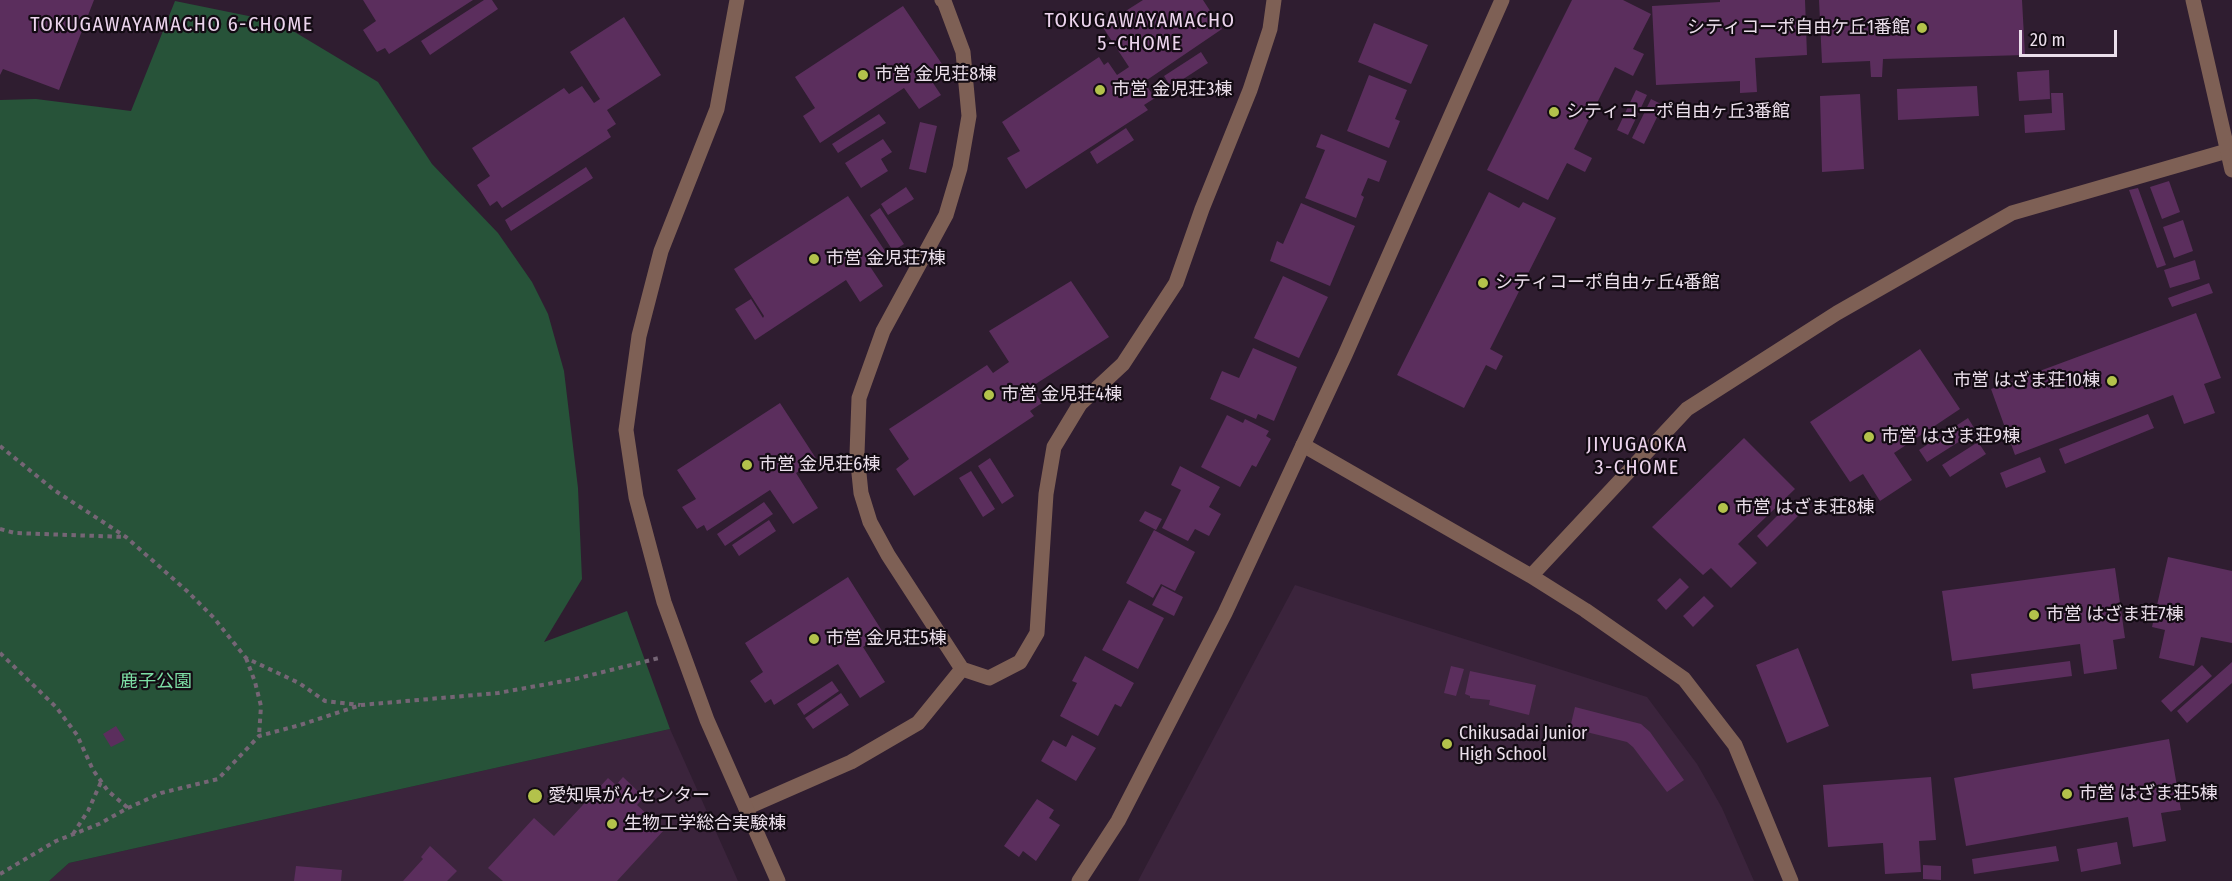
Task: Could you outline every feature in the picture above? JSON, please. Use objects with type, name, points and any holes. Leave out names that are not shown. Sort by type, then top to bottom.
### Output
[{"type":"street","points":[[736,0],[717,109],[662,251],[639,336],[626,430],[636,497],[663,602],[708,720],[778,881]]},
{"type":"street","points":[[944,0],[963,52],[969,116],[960,168],[946,215],[883,331],[859,398],[857,454],[861,493],[870,522],[888,555],[962,669],[989,678],[1020,662],[1037,633],[1046,494],[1054,447],[1080,404],[1123,364],[1176,283],[1202,209],[1250,90],[1270,29],[1274,0]]},
{"type":"street","points":[[1079,881],[1118,821],[1225,613],[1350,344],[1502,0]]},
{"type":"street","points":[[2193,0],[2232,170]]},
{"type":"street","points":[[1531,576],[1687,409],[1837,313],[2012,213],[2227,151]]},
{"type":"street","points":[[1304,445],[1531,576],[1585,610],[1684,679],[1735,745],[1791,881]]},
{"type":"street","points":[[746,808],[851,762],[918,723],[962,669]]},
{"type":"path","points":[[0,446],[54,490],[126,537],[214,618],[246,658],[261,706],[259,736]]},
{"type":"path","points":[[0,529],[15,533],[126,537]]},
{"type":"path","points":[[246,658],[298,682],[325,701],[361,705],[498,693],[575,679],[682,652]]},
{"type":"path","points":[[0,653],[56,708],[77,735],[101,782],[108,791],[128,807]]},
{"type":"path","points":[[0,874],[56,841],[99,824],[128,807],[161,793],[218,779],[259,736],[361,705]]},
{"type":"path","points":[[72,835],[88,811],[101,782]]},
{"type":"shaded area","name":"Chikusadai Junior High School","points":[[1295,585],[1647,697],[1697,764],[1722,808],[1754,881],[1138,881]]},
{"type":"shaded area","name":"愛知県がんセンター","points":[[670,729],[738,881],[49,881],[69,863]]},
{"type":"green space","name":"鹿子公園","points":[[175,1],[278,22],[378,82],[432,164],[498,233],[532,282],[548,314],[564,371],[578,488],[582,579],[544,642],[627,611],[670,729],[69,863],[49,881],[0,881],[0,100],[36,99],[131,111]]},
{"type":"building","points":[[0,0],[94,0],[59,90],[3,69],[0,75]]},
{"type":"building","points":[[363,0],[473,0],[389,54],[385,48],[377,52],[363,30],[376,21]]},
{"type":"building","points":[[484,0],[492,0],[498,9],[430,55],[421,41]]},
{"type":"building","name":"市営 金児荘3棟","points":[[1143,0],[1203,0],[1222,29],[1144,82],[1155,98],[1144,105],[1148,110],[1026,189],[1007,158],[1020,151],[1002,122],[1099,57],[1104,65],[1108,62],[1117,75],[1129,67],[1102,26]]},
{"type":"building","name":"シティコーポ自由ヶ丘3番館","points":[[1572,0],[1623,0],[1651,14],[1633,49],[1644,54],[1633,76],[1615,67],[1574,149],[1592,158],[1585,172],[1567,163],[1548,200],[1487,170]]},
{"type":"building","name":"シティコーポ自由ケ丘1番館","points":[[1720,0],[1805,0],[1807,55],[1755,58],[1757,92],[1740,93],[1740,81],[1656,85],[1652,6],[1720,2]]},
{"type":"building","name":"シティコーポ自由ケ丘1番館","points":[[1819,0],[2022,0],[2025,55],[1883,59],[1882,77],[1871,77],[1870,61],[1822,63]]},
{"type":"building","name":"市営 金児荘8棟","points":[[903,6],[942,64],[927,74],[941,95],[919,109],[904,88],[820,143],[803,116],[815,108],[795,77]]},
{"type":"building","points":[[624,17],[661,75],[607,110],[616,124],[607,130],[611,137],[502,208],[497,201],[490,206],[477,185],[490,176],[472,148],[564,88],[569,94],[582,86],[594,103],[600,99],[570,52]]},
{"type":"building","points":[[1374,23],[1428,45],[1411,84],[1358,62]]},
{"type":"building","points":[[1201,52],[1208,63],[1171,87],[1164,76]]},
{"type":"building","points":[[2049,70],[2050,99],[2019,101],[2017,72]]},
{"type":"building","points":[[1369,75],[1407,90],[1395,119],[1400,121],[1389,148],[1347,131]]},
{"type":"building","points":[[1977,86],[1979,116],[1898,120],[1897,89]]},
{"type":"building","points":[[1636,90],[1647,95],[1628,135],[1617,130]]},
{"type":"building","points":[[2051,93],[2063,93],[2065,130],[2025,133],[2024,115],[2052,113]]},
{"type":"building","points":[[1860,94],[1864,169],[1822,172],[1820,96]]},
{"type":"building","points":[[1651,99],[1663,105],[1644,144],[1632,138]]},
{"type":"building","points":[[879,114],[886,123],[838,153],[832,144]]},
{"type":"building","points":[[920,122],[937,126],[926,173],[909,169]]},
{"type":"building","points":[[1126,128],[1134,140],[1097,164],[1090,152]]},
{"type":"building","points":[[1321,134],[1387,161],[1379,182],[1368,178],[1361,195],[1364,197],[1356,218],[1305,198],[1325,150],[1316,147]]},
{"type":"building","points":[[883,139],[892,152],[881,159],[888,171],[861,188],[845,163]]},
{"type":"building","points":[[586,167],[593,178],[511,231],[505,220]]},
{"type":"building","points":[[2169,181],[2180,212],[2162,219],[2150,187]]},
{"type":"building","points":[[906,187],[914,199],[888,215],[881,204]]},
{"type":"building","points":[[2138,188],[2166,265],[2157,268],[2129,190]]},
{"type":"building","name":"シティコーポ自由ヶ丘4番館","points":[[1489,192],[1519,208],[1523,202],[1556,218],[1490,349],[1503,356],[1496,370],[1486,365],[1464,408],[1397,375]]},
{"type":"building","name":"市営 金児荘7棟","points":[[848,196],[887,254],[869,265],[883,286],[860,302],[846,280],[755,340],[735,309],[751,299],[763,318],[764,316],[734,269]]},
{"type":"building","points":[[1301,203],[1355,226],[1330,286],[1270,261],[1277,241],[1283,244]]},
{"type":"building","points":[[880,208],[904,244],[893,251],[870,215]]},
{"type":"building","points":[[2183,220],[2193,251],[2174,258],[2163,227]]},
{"type":"building","points":[[2195,260],[2200,279],[2170,288],[2164,270]]},
{"type":"building","points":[[1283,276],[1328,297],[1299,358],[1254,338]]},
{"type":"building","name":"市営 金児荘4棟","points":[[1071,281],[1109,337],[1031,387],[1042,403],[1030,411],[1034,416],[914,496],[896,469],[909,459],[889,429],[987,365],[993,373],[1009,362],[989,331]]},
{"type":"building","points":[[2209,283],[2213,293],[2172,307],[2168,298]]},
{"type":"building","name":"市営 はざま荘10棟","points":[[2196,313],[2221,378],[2204,384],[2215,413],[2184,424],[2173,395],[2015,455],[1991,389]]},
{"type":"building","points":[[1253,348],[1297,367],[1274,421],[1258,414],[1256,419],[1210,399],[1222,371],[1239,378]]},
{"type":"building","name":"市営 はざま荘9棟","points":[[1920,349],[1960,409],[1894,453],[1912,480],[1880,501],[1863,474],[1850,482],[1810,422]]},
{"type":"building","name":"市営 金児荘6棟","points":[[780,403],[817,460],[796,473],[818,508],[793,524],[770,490],[707,531],[704,525],[697,529],[682,507],[696,499],[677,470]]},
{"type":"building","points":[[2148,414],[2154,428],[2065,464],[2059,449]]},
{"type":"building","points":[[1227,415],[1243,423],[1245,419],[1269,431],[1266,436],[1271,439],[1256,467],[1252,465],[1240,487],[1201,467]]},
{"type":"building","points":[[1968,418],[1976,431],[1927,462],[1919,450]]},
{"type":"building","name":"市営 はざま荘8棟","points":[[1744,438],[1795,489],[1738,544],[1757,563],[1731,588],[1711,568],[1703,575],[1652,527]]},
{"type":"building","points":[[1978,442],[1986,454],[1950,477],[1942,465]]},
{"type":"building","points":[[2040,457],[2046,472],[2006,488],[2000,473]]},
{"type":"building","points":[[990,458],[1014,496],[1002,504],[978,466]]},
{"type":"building","points":[[1180,466],[1220,487],[1209,507],[1221,514],[1209,536],[1195,529],[1188,541],[1162,528],[1181,490],[1171,485]]},
{"type":"building","points":[[971,471],[995,509],[983,517],[959,478]]},
{"type":"building","points":[[764,502],[773,514],[725,546],[717,534]]},
{"type":"building","points":[[1788,505],[1798,516],[1767,547],[1757,536]]},
{"type":"building","points":[[1145,511],[1162,519],[1156,530],[1139,521]]},
{"type":"building","points":[[769,520],[776,531],[739,556],[732,545]]},
{"type":"building","points":[[1154,530],[1195,552],[1175,591],[1161,584],[1153,598],[1126,583]]},
{"type":"building","points":[[2168,557],[2232,571],[2232,643],[2201,637],[2194,666],[2159,658],[2165,630],[2152,627]]},
{"type":"building","name":"市営 はざま荘7棟","points":[[2115,568],[2125,638],[2113,640],[2117,669],[2084,674],[2080,644],[1952,661],[1942,591]]},
{"type":"building","name":"市営 金児荘5棟","points":[[848,577],[884,634],[863,647],[885,682],[860,698],[838,664],[774,705],[771,699],[765,703],[750,681],[763,672],[745,643]]},
{"type":"building","points":[[1680,578],[1689,587],[1666,610],[1657,600]]},
{"type":"building","points":[[1162,586],[1183,597],[1174,616],[1152,605]]},
{"type":"building","points":[[1704,596],[1714,606],[1693,627],[1683,616]]},
{"type":"building","points":[[1129,600],[1164,618],[1138,669],[1102,650]]},
{"type":"building","points":[[1798,648],[1829,726],[1787,743],[1756,665]]},
{"type":"building","points":[[1085,656],[1134,683],[1121,707],[1115,704],[1098,736],[1060,716],[1077,683],[1072,681]]},
{"type":"building","points":[[2070,661],[2072,676],[1973,689],[1971,674]]},
{"type":"building","points":[[2232,662],[2232,683],[2187,723],[2177,711]]},
{"type":"building","points":[[2202,665],[2212,676],[2171,712],[2161,701]]},
{"type":"building","points":[[1451,666],[1464,669],[1456,696],[1444,693]]},
{"type":"building","points":[[1470,671],[1536,685],[1529,715],[1489,705],[1490,700],[1470,698],[1465,694]]},
{"type":"building","points":[[832,681],[839,691],[804,715],[797,704]]},
{"type":"building","points":[[841,693],[849,705],[813,729],[805,718]]},
{"type":"building","points":[[1575,707],[1641,724],[1650,732],[1684,780],[1667,792],[1627,742],[1570,728]]},
{"type":"building","points":[[116,726],[125,740],[111,747],[103,734]]},
{"type":"building","points":[[1072,735],[1096,748],[1076,781],[1041,761],[1053,740],[1066,747]]},
{"type":"building","name":"市営 はざま荘5棟","points":[[2169,739],[2181,810],[2161,813],[2166,841],[2133,847],[2128,817],[1966,846],[1954,778]]},
{"type":"building","name":"生物工学総合実験棟","points":[[623,777],[644,797],[637,805],[664,830],[617,881],[503,881],[488,868],[534,818],[554,836],[608,778],[616,785]]},
{"type":"building","points":[[1931,777],[1936,840],[1919,841],[1921,872],[1885,874],[1883,843],[1828,847],[1823,785]]},
{"type":"building","points":[[1037,799],[1054,810],[1049,818],[1060,825],[1036,861],[1023,851],[1019,857],[1004,846]]},
{"type":"building","points":[[2117,842],[2121,864],[2081,872],[2077,849]]},
{"type":"building","points":[[430,846],[457,871],[447,881],[403,881],[423,859],[421,857]]},
{"type":"building","points":[[2056,846],[2059,861],[1974,874],[1972,859]]},
{"type":"building","points":[[1923,865],[1941,866],[1941,880],[1923,879]]},
{"type":"building","points":[[296,866],[342,870],[341,881],[294,881]]},
{"type":"place","name":"シティコーポ自由ケ丘1番館","points":[[1922,28]]},
{"type":"place","name":"市営 金児荘8棟","points":[[863,75]]},
{"type":"place","name":"市営 金児荘3棟","points":[[1100,90]]},
{"type":"place","name":"シティコーポ自由ヶ丘3番館","points":[[1554,112]]},
{"type":"place","name":"市営 金児荘7棟","points":[[814,259]]},
{"type":"place","name":"シティコーポ自由ヶ丘4番館","points":[[1483,283]]},
{"type":"place","name":"市営 はざま荘10棟","points":[[2112,381]]},
{"type":"place","name":"市営 金児荘4棟","points":[[989,395]]},
{"type":"place","name":"市営 はざま荘9棟","points":[[1869,437]]},
{"type":"place","name":"市営 金児荘6棟","points":[[747,465]]},
{"type":"place","name":"市営 はざま荘8棟","points":[[1723,508]]},
{"type":"place","name":"市営 はざま荘7棟","points":[[2034,615]]},
{"type":"place","name":"市営 金児荘5棟","points":[[814,639]]},
{"type":"place","name":"Chikusadai Junior High School","points":[[1447,744]]},
{"type":"place","name":"市営 はざま荘5棟","points":[[2067,794]]},
{"type":"place","name":"愛知県がんセンター","points":[[535,796]]},
{"type":"place","name":"生物工学総合実験棟","points":[[612,824]]},
{"type":"district","name":"TOKUGAWAYAMACHO 6-CHOME","points":[[172,25]]},
{"type":"district","name":"TOKUGAWAYAMACHO 5-CHOME","points":[[1140,32]]},
{"type":"district","name":"JIYUGAOKA 3-CHOME","points":[[1637,456]]}]
